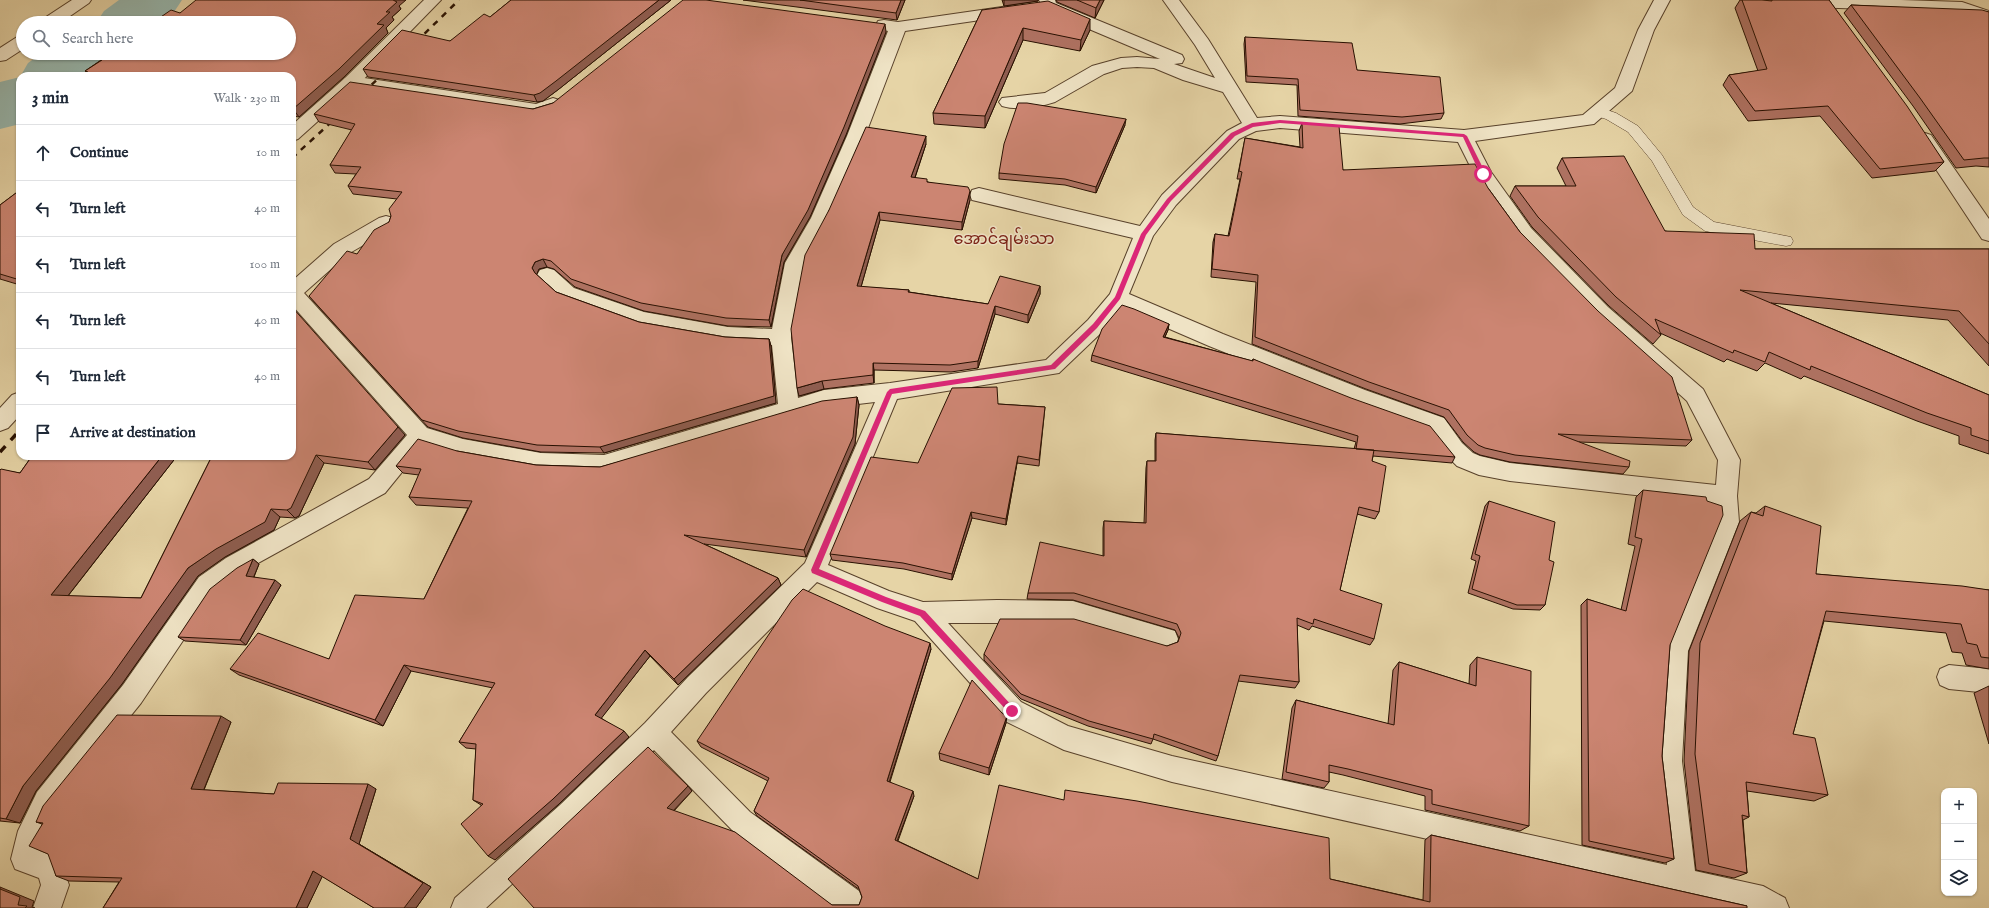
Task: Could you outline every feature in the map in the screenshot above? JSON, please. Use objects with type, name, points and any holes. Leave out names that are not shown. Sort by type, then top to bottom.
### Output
[{"type":"street","points":[[59,16],[83,0]]},
{"type":"street","points":[[296,131],[351,82],[433,0]]},
{"type":"street","points":[[1171,0],[1202,43],[1252,125]]},
{"type":"street","points":[[296,296],[420,435],[463,448],[541,462],[604,464],[824,399],[890,392],[1052,367],[1095,326],[1118,298],[1144,234],[1169,200],[1233,135],[1252,125],[1280,122],[1464,136],[1588,120],[1623,91],[1646,30],[1662,0]]},
{"type":"street","points":[[1751,0],[1832,10],[1962,7],[1989,16]]},
{"type":"street","points":[[866,23],[898,27],[1040,6],[1225,83]]},
{"type":"street","points":[[789,409],[781,337],[795,263],[823,211],[856,136],[898,27]]},
{"type":"street","points":[[0,56],[16,46]]},
{"type":"street","points":[[1008,102],[1024,102],[1049,98],[1098,70],[1121,63],[1156,63],[1189,76],[1225,83]]},
{"type":"street","points":[[351,82],[537,110],[550,106],[566,94]]},
{"type":"street","points":[[1915,124],[1989,234]]},
{"type":"street","points":[[1464,136],[1483,174],[1524,233],[1602,312],[1694,395],[1729,460],[1726,496],[1728,522],[1676,651],[1669,761],[1683,882]]},
{"type":"street","points":[[980,195],[1144,234]]},
{"type":"street","points":[[296,288],[341,249],[386,223]]},
{"type":"street","points":[[547,275],[567,293],[643,320],[728,335],[781,337]]},
{"type":"street","points":[[1118,298],[1216,340],[1357,396],[1436,424],[1445,433],[1454,449],[1464,458],[1477,464],[1510,472],[1726,496]]},
{"type":"street","points":[[465,908],[569,814],[654,732],[697,685],[814,570],[890,392]]},
{"type":"street","points":[[0,422],[16,405]]},
{"type":"street","points":[[47,908],[55,885],[50,869],[25,859],[31,831],[43,807],[132,694],[207,585],[234,565],[377,486],[420,435]]},
{"type":"street","points":[[814,570],[885,600],[923,613],[997,611],[1073,612],[1166,639]]},
{"type":"street","points":[[923,613],[1012,711],[1064,737],[1172,769],[1763,900],[1775,908]]},
{"type":"street","points":[[1949,677],[1989,681]]},
{"type":"street","points":[[654,732],[741,821],[849,902]]},
{"type":"lane","points":[[1598,112],[1611,116],[1633,129],[1657,158],[1666,177],[1688,211],[1710,227],[1786,241]]},
{"type":"building","points":[[196,0],[393,0],[397,2],[386,12],[390,12],[377,24],[384,25],[339,69],[296,106],[296,72],[85,71],[102,60],[296,60],[296,16],[162,16],[171,10],[180,13]]},
{"type":"building","points":[[511,0],[659,0],[556,81],[540,93],[534,95],[363,69],[402,30],[450,41],[484,14],[490,17]]},
{"type":"building","points":[[683,0],[706,0],[885,24],[844,127],[808,210],[782,255],[769,320],[726,318],[641,303],[571,279],[551,261],[543,259],[535,262],[532,268],[535,273],[556,292],[639,322],[725,337],[769,339],[774,396],[600,447],[537,445],[458,431],[422,420],[309,296],[347,251],[357,254],[374,230],[389,222],[391,216],[389,209],[402,192],[348,186],[361,167],[330,165],[355,124],[314,114],[350,82],[533,109],[553,103]]},
{"type":"building","points":[[800,0],[901,0],[896,13]]},
{"type":"building","points":[[1077,0],[1100,0],[1096,8]]},
{"type":"building","points":[[1742,0],[1829,0],[1907,106],[1944,162],[1880,169],[1828,106],[1755,111],[1729,75],[1767,69]]},
{"type":"building","points":[[1048,1],[1090,19],[1081,40],[1023,28],[985,116],[933,113],[982,10]]},
{"type":"building","points":[[1851,5],[1982,10],[1989,12],[1989,158],[1964,160]]},
{"type":"building","points":[[1245,37],[1352,43],[1357,70],[1440,77],[1444,113],[1402,117],[1300,110],[1298,79],[1247,76]]},
{"type":"building","points":[[1018,103],[1027,103],[1126,119],[1096,187],[1065,179],[999,173],[1004,144]]},
{"type":"building","points":[[1302,123],[1339,126],[1343,170],[1475,164],[1488,188],[1520,232],[1598,311],[1672,377],[1692,440],[1558,434],[1630,461],[1629,467],[1515,455],[1485,448],[1478,445],[1467,435],[1449,410],[1369,382],[1255,337],[1258,275],[1212,269],[1215,234],[1229,236],[1242,172],[1239,171],[1245,138],[1303,148]]},
{"type":"building","points":[[866,127],[926,136],[911,177],[927,179],[927,182],[968,187],[970,191],[962,222],[879,212],[857,286],[909,290],[908,292],[988,304],[1000,276],[1040,286],[1028,315],[995,306],[978,361],[950,365],[873,363],[873,375],[822,381],[797,388],[791,329],[805,255],[829,210]]},
{"type":"building","points":[[1624,156],[1665,231],[1754,234],[1755,249],[1989,249],[1989,344],[1959,311],[1740,290],[1989,395],[1989,441],[1971,435],[1971,428],[1927,413],[1811,366],[1810,370],[1769,352],[1765,362],[1734,350],[1733,353],[1655,319],[1661,335],[1616,297],[1538,217],[1515,186],[1576,186],[1562,158]]},
{"type":"building","points":[[16,193],[16,279],[0,274],[0,205]]},
{"type":"building","points":[[1122,305],[1169,324],[1163,337],[1253,361],[1253,359],[1351,398],[1430,426],[1455,457],[1356,449],[1358,436],[1092,355],[1102,329]]},
{"type":"building","points":[[296,312],[398,427],[368,462],[316,455],[291,508],[287,510],[271,509],[265,522],[216,549],[188,568],[110,678],[23,786],[6,819],[0,818],[0,470],[20,473],[29,460],[159,460],[51,595],[141,598],[210,460],[296,460]]},
{"type":"building","points":[[997,387],[998,404],[1045,407],[1039,460],[1018,456],[1006,519],[971,512],[952,574],[903,563],[830,554],[871,457],[918,463],[952,388]]},
{"type":"building","points":[[857,397],[853,437],[804,550],[684,535],[778,578],[674,679],[645,650],[595,715],[624,731],[553,799],[488,856],[461,824],[483,804],[473,800],[476,744],[459,742],[495,683],[404,665],[375,720],[230,669],[258,633],[329,659],[355,595],[424,599],[472,501],[409,497],[421,469],[396,466],[418,439],[457,451],[536,465],[600,467],[822,401]]},
{"type":"building","points":[[1156,433],[1374,450],[1372,461],[1386,466],[1379,512],[1359,507],[1340,590],[1382,604],[1374,639],[1314,619],[1313,624],[1297,618],[1299,682],[1240,675],[1218,756],[1154,734],[1153,739],[1089,721],[1021,694],[984,654],[1000,619],[1074,619],[1167,646],[1178,642],[1181,633],[1177,624],[1074,593],[1028,593],[1040,542],[1104,556],[1104,521],[1146,523],[1147,461],[1156,461]]},
{"type":"building","points":[[1643,490],[1706,497],[1707,501],[1722,506],[1723,515],[1670,645],[1662,756],[1674,859],[1589,841],[1587,599],[1626,611],[1642,539],[1635,537]]},
{"type":"building","points":[[1489,501],[1555,522],[1549,560],[1554,562],[1545,605],[1517,605],[1472,589],[1480,556],[1475,554]]},
{"type":"building","points":[[1765,506],[1821,526],[1816,574],[1962,586],[1989,590],[1989,658],[1981,657],[1977,645],[1967,643],[1961,624],[1826,611],[1793,734],[1815,738],[1828,795],[1746,782],[1749,817],[1742,815],[1747,873],[1709,864],[1695,754],[1700,643],[1751,512],[1763,516]]},
{"type":"building","points":[[253,559],[246,576],[275,580],[240,640],[178,637],[210,589],[237,568]]},
{"type":"building","points":[[803,589],[885,626],[930,643],[887,781],[913,791],[895,840],[978,879],[999,785],[1064,800],[1065,790],[1137,801],[1329,838],[1330,879],[1430,902],[1431,835],[1747,906],[1747,908],[534,908],[508,879],[648,747],[688,786],[667,808],[735,832],[832,905],[859,905],[862,897],[858,886],[754,811],[769,778],[697,741],[792,600]]},
{"type":"building","points":[[1477,657],[1531,671],[1529,826],[1432,804],[1432,790],[1348,769],[1329,765],[1329,782],[1286,772],[1296,700],[1394,725],[1399,662],[1476,686]]},
{"type":"building","points":[[972,680],[1002,713],[1007,716],[989,768],[939,753]]},
{"type":"building","points":[[117,715],[221,716],[191,789],[274,794],[278,783],[368,784],[350,839],[423,883],[404,908],[374,908],[313,871],[296,908],[103,908],[122,878],[56,876],[48,854],[29,846],[43,823],[36,822],[43,806]]},
{"type":"building","points":[[0,889],[20,897],[18,905],[27,906],[25,908],[0,908]]},
{"type":"waterway","points":[[133,16],[155,0]]},
{"type":"waterway","points":[[54,72],[70,60]]},
{"type":"waterway","points":[[0,110],[16,99]]},
{"type":"railway","points":[[416,42],[459,0]]},
{"type":"railway","points":[[363,93],[386,71]]},
{"type":"railway","points":[[296,154],[337,117]]},
{"type":"railway","points":[[0,452],[16,434]]},
{"type":"district","name":"အောင်ချမ်းသာ","points":[[1004,240]]},
{"type":"route","points":[[1012,711],[923,613],[885,600],[814,570],[890,392],[1052,367],[1095,326],[1118,298],[1144,234],[1169,200],[1233,135],[1252,125],[1280,122],[1464,136],[1483,174]]}]
